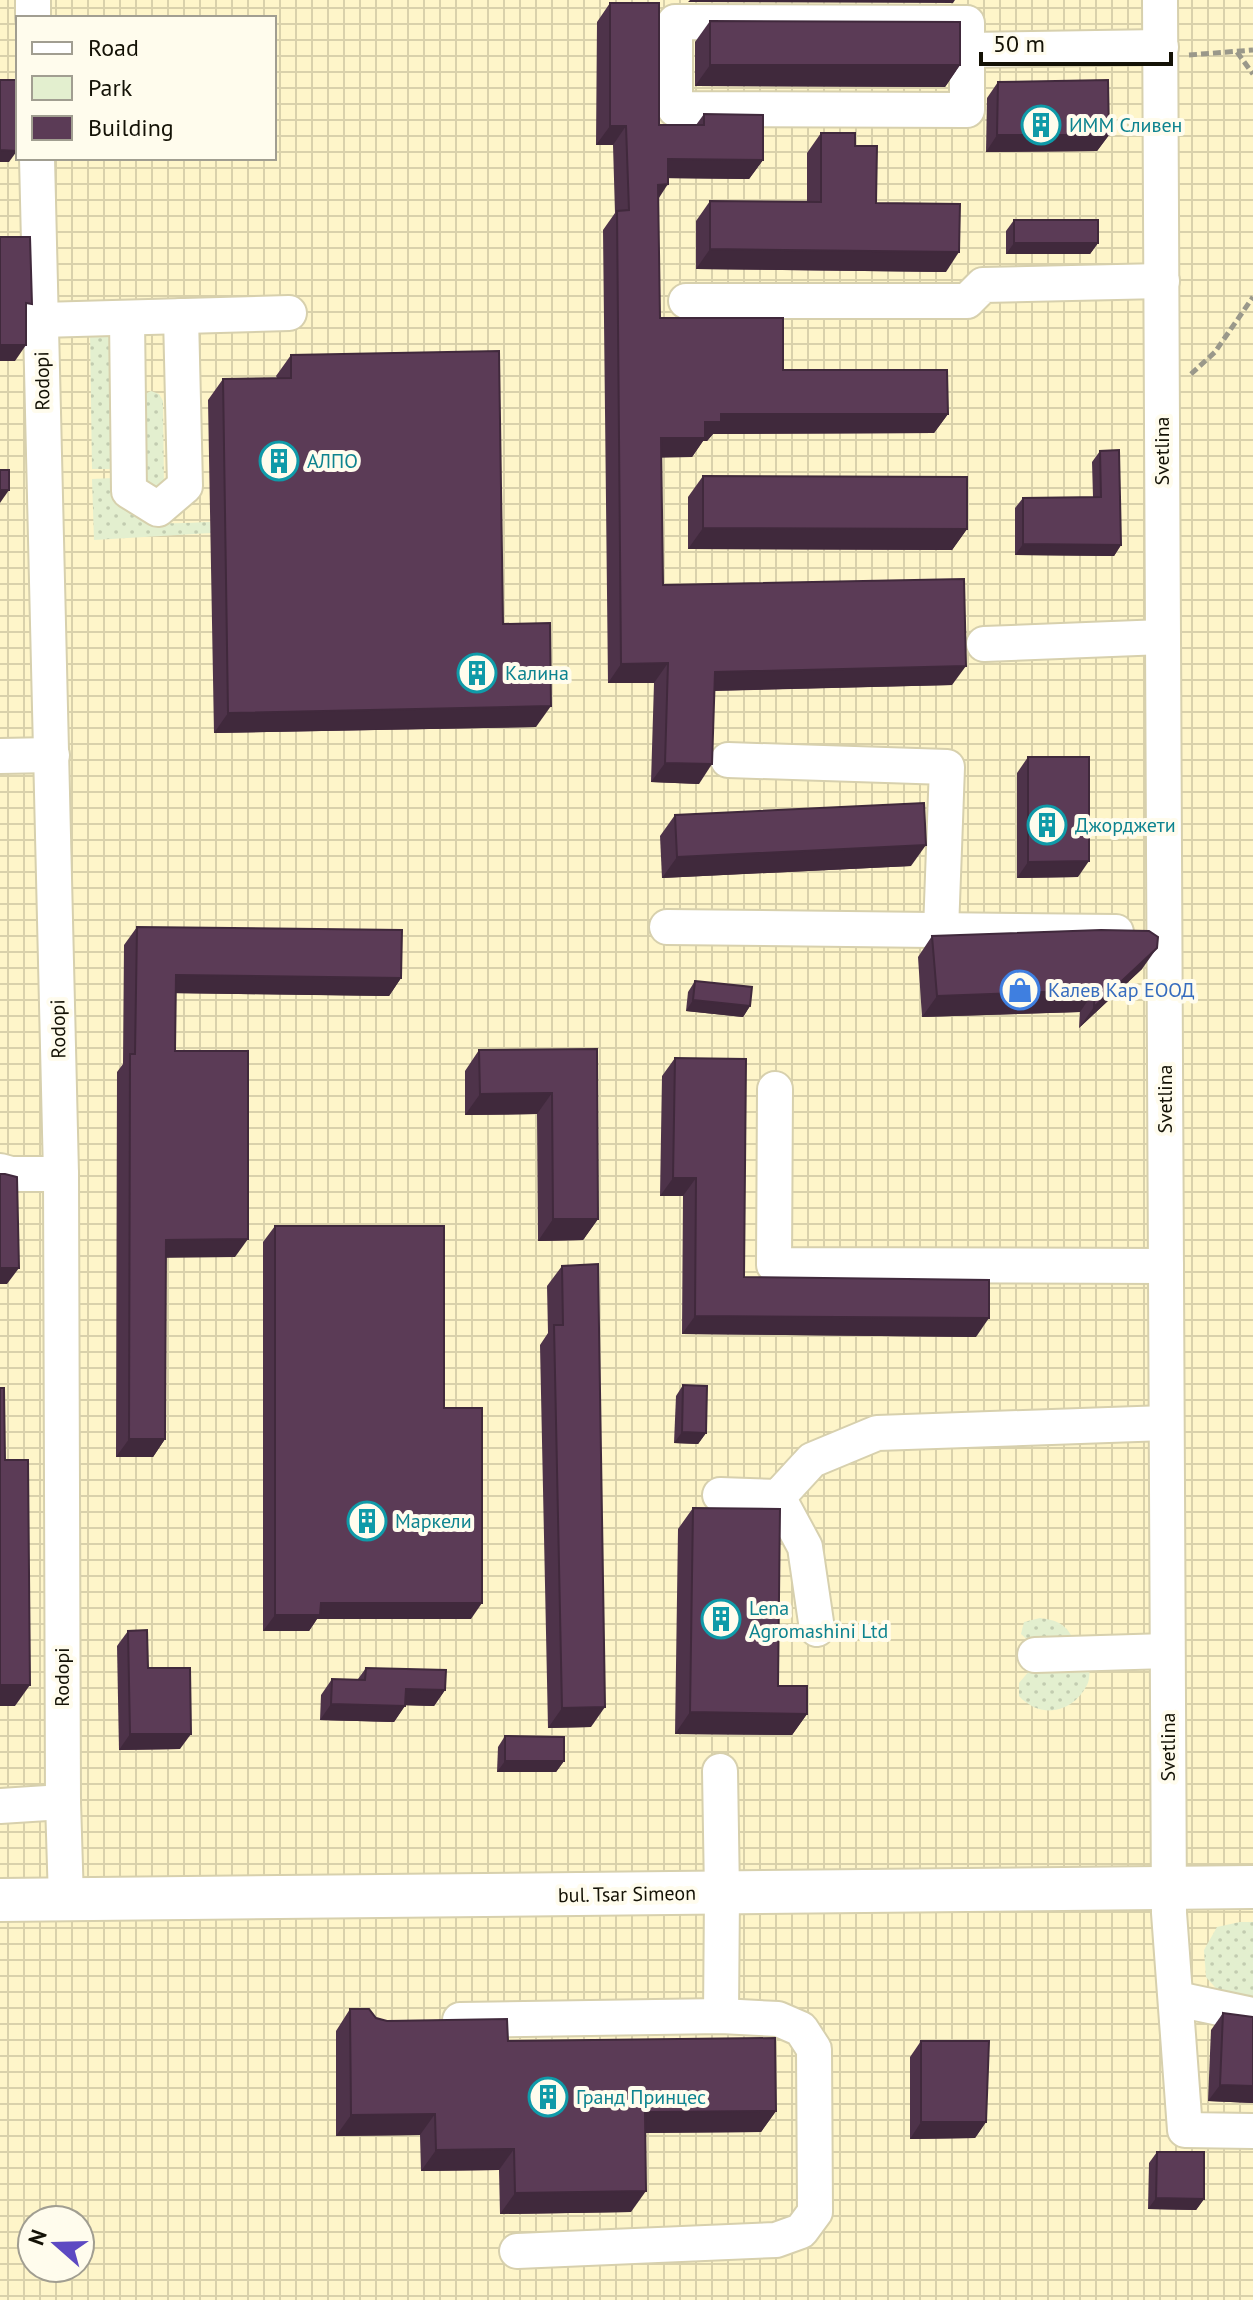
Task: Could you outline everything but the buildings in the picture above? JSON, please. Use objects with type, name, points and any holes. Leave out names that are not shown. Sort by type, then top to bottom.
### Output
[{"type":"main road","name":"bul. Tsar Simeon","points":[[0,1900],[1253,1887]]},
{"type":"street","name":"Svetlina","points":[[1160,0],[1168,1888],[1185,2130],[1253,2131]]},
{"type":"street","points":[[967,24],[967,110],[675,109],[675,11],[967,24],[1161,52]]},
{"type":"street","name":"Rodopi","points":[[37,160],[61,1174],[66,1900]]},
{"type":"street","points":[[686,301],[967,301],[983,285],[1162,281]]},
{"type":"street","points":[[41,320],[289,313]]},
{"type":"street","points":[[127,318],[129,491],[158,509],[185,486],[181,316]]},
{"type":"street","points":[[984,644],[1163,637]]},
{"type":"street","points":[[0,756],[52,755]]},
{"type":"street","points":[[728,760],[947,767],[941,930]]},
{"type":"street","points":[[667,927],[1164,932]]},
{"type":"street","points":[[775,1089],[774,1265],[1166,1266]]},
{"type":"street","points":[[0,1171],[11,1174],[61,1174]]},
{"type":"street","points":[[720,1495],[778,1497],[812,1460],[877,1433],[1166,1423]]},
{"type":"street","points":[[778,1497],[805,1547],[817,1629]]},
{"type":"street","points":[[1035,1655],[1167,1651]]},
{"type":"street","points":[[720,1771],[721,2016]]},
{"type":"street","points":[[0,1806],[63,1802]]},
{"type":"street","points":[[1177,1999],[1253,2015]]},
{"type":"street","points":[[435,2021],[721,2016],[778,2019],[801,2029],[814,2049],[815,2212],[801,2231],[776,2240],[517,2251]]},
{"type":"path","points":[[1161,52],[1253,50]]},
{"type":"path","points":[[1236,51],[1253,74]]},
{"type":"path","points":[[1162,400],[1215,352],[1253,297]]},
{"type":"shaded area","points":[[0,0],[1253,0],[1253,2300],[0,2300]]},
{"type":"green space","points":[[90,331],[111,334],[114,469],[92,469]]},
{"type":"green space","points":[[151,391],[159,394],[163,401],[164,489],[145,495],[145,394]]},
{"type":"green space","points":[[114,478],[125,508],[135,516],[163,523],[210,522],[211,533],[94,540],[92,479]]},
{"type":"green space","points":[[1040,1618],[1058,1622],[1071,1635],[1065,1641],[1031,1643],[1021,1634],[1024,1622]]},
{"type":"green space","points":[[1090,1666],[1087,1685],[1081,1695],[1064,1707],[1055,1710],[1036,1708],[1019,1696],[1019,1683],[1030,1670]]},
{"type":"green space","points":[[1253,1922],[1253,2000],[1221,1994],[1206,1977],[1204,1950],[1217,1927]]},
{"type":"place","name":"ИММ Сливен","points":[[1041,125]]},
{"type":"place","name":"АЛПО","points":[[279,461]]},
{"type":"place","name":"Калина","points":[[477,673]]},
{"type":"place","name":"Джорджети","points":[[1047,825]]},
{"type":"place","name":"Калев Кар ЕООД","points":[[1020,990]]},
{"type":"place","name":"Маркели","points":[[367,1521]]},
{"type":"place","name":"Lena Agromashini Ltd","points":[[721,1619]]},
{"type":"place","name":"Гранд Принцес","points":[[548,2097]]}]
